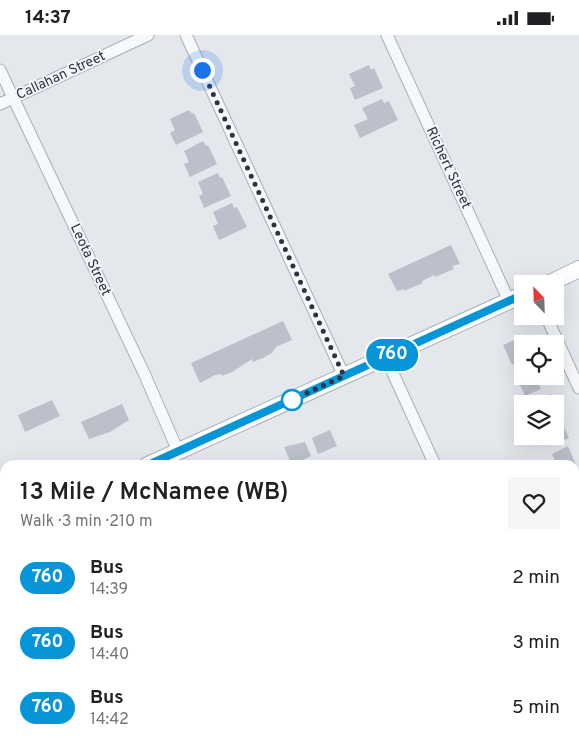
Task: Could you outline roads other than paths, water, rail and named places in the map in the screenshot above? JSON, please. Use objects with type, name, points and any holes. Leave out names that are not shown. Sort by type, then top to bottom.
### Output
[{"type":"main road","points":[[564,276],[579,269]]},
{"type":"main road","points":[[159,460],[514,299]]},
{"type":"street","name":"Callahan Street","points":[[0,104],[148,35]]},
{"type":"street","points":[[186,35],[344,376]]},
{"type":"street","name":"Richert Street","points":[[387,35],[514,294]]},
{"type":"street","name":"Leota Street","points":[[0,70],[144,373],[178,451]]},
{"type":"street","points":[[550,325],[579,388]]},
{"type":"street","points":[[386,358],[433,460]]}]
